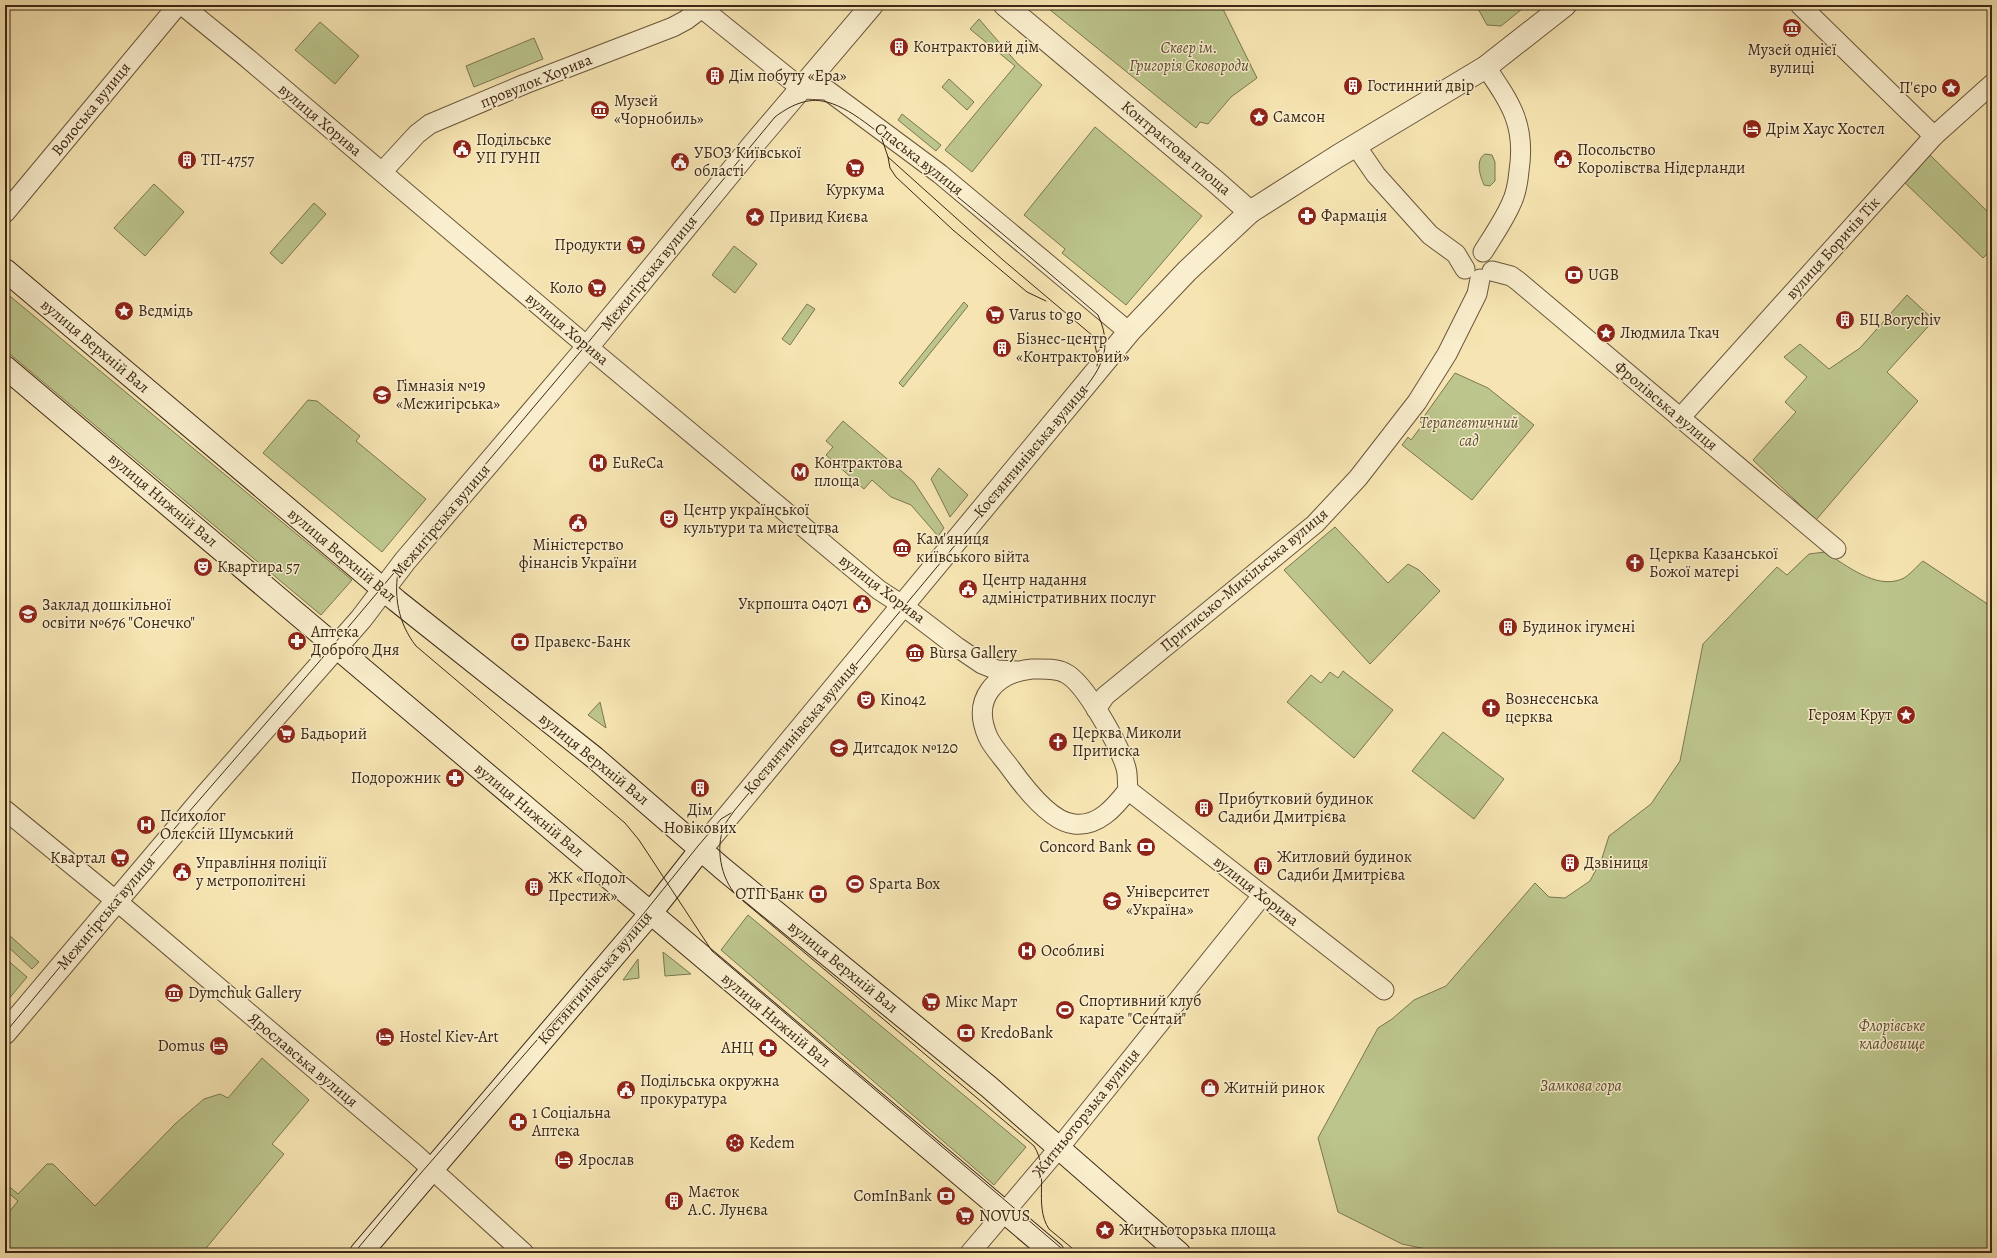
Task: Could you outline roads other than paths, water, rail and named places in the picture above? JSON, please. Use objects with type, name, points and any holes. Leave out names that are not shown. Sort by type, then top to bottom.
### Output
[{"type":"main road","name":"Межигірська вулиця","points":[[5,1033],[116,901],[337,646],[384,590],[405,561],[588,347],[872,5]]},
{"type":"main road","name":"Контрактова площа","points":[[1004,5],[1250,212]]},
{"type":"main road","points":[[1250,212],[1486,67],[1565,5]]},
{"type":"main road","name":"Костянтинівська вулиця","points":[[362,1253],[650,914],[701,849],[1129,332],[1187,271],[1250,212]]},
{"type":"main road","name":"вулиця Верхній Вал","points":[[5,270],[384,590],[595,758],[701,849],[988,1087],[1179,1253]]},
{"type":"main road","name":"вулиця Нижній Вал","points":[[5,367],[337,646],[650,914],[1053,1253]]},
{"type":"street","name":"Волоська вулиця","points":[[5,213],[178,5]]},
{"type":"street","name":"вулиця Хорива","points":[[182,5],[879,590],[902,605],[982,664],[996,670],[1017,671],[1050,669],[1065,672],[1076,680],[1096,709],[1118,748],[1126,770],[1128,790],[1114,807],[1095,821],[1074,824],[1057,819],[1022,785],[988,737],[983,717],[984,704],[982,682],[976,670],[957,647]]},
{"type":"street","points":[[1800,5],[1934,136]]},
{"type":"street","name":"провулок Хорива","points":[[382,172],[417,134],[430,124],[525,84],[673,27],[686,20],[700,7]]},
{"type":"street","points":[[700,7],[780,73],[802,89]]},
{"type":"street","points":[[1356,146],[1376,175],[1430,235],[1475,263],[1512,204],[1521,162],[1521,137],[1517,119],[1511,105],[1486,67]]},
{"type":"street","name":"вулиця Боричів Тік","points":[[1680,418],[1934,136],[1992,84]]},
{"type":"street","name":"Спаська вулиця","points":[[802,89],[827,90],[883,130],[948,180],[1129,332]]},
{"type":"street","name":"Фролівська вулиця","points":[[1475,263],[1511,276],[1518,281],[1836,549]]},
{"type":"street","name":"Притисько-Микільська вулиця","points":[[1096,709],[1105,696],[1315,524],[1358,478],[1417,402],[1447,354],[1476,294],[1475,263]]},
{"type":"street","points":[[984,704],[989,689],[998,680],[1017,671]]},
{"type":"street","name":"вулиця Хорива","points":[[1128,790],[1384,990]]},
{"type":"street","name":"Ярославська вулиця","points":[[5,810],[116,901],[432,1170],[524,1253]]},
{"type":"street","name":"Житньоторзька вулиця","points":[[970,1253],[1058,1148],[1262,896]]},
{"type":"tram line","points":[[5,1033],[123,888],[318,663],[586,345],[775,117],[797,104],[816,100],[822,101],[843,108],[865,122],[1001,233],[1098,315],[1103,329],[1105,342],[1104,354],[1094,375],[1070,407],[734,811],[726,823],[721,835],[720,853],[723,872],[736,895],[1034,1146],[1039,1156],[1041,1166],[1041,1199],[1044,1220],[1049,1229],[1078,1253]]},
{"type":"tram line","points":[[881,136],[888,157],[1003,260],[1093,336],[1098,359],[1097,366]]},
{"type":"tram line","points":[[888,157],[890,168],[896,177],[953,230],[1027,292],[1046,301]]},
{"type":"tram line","points":[[399,567],[397,577],[398,608],[405,628],[416,646],[625,823],[639,840],[712,951],[1067,1253]]},
{"type":"tram line","points":[[354,1253],[414,1181],[599,969],[721,819],[731,813]]},
{"type":"place","name":"Музей однієї вулиці","points":[[1792,28]]},
{"type":"place","name":"Контрактовий дім","points":[[899,47]]},
{"type":"place","name":"Дім побуту «Ера»","points":[[715,76]]},
{"type":"place","name":"Гостинний двір","points":[[1353,86]]},
{"type":"place","name":"П'єро","points":[[1951,88]]},
{"type":"place","name":"Музей «Чорнобиль»","points":[[600,110]]},
{"type":"place","name":"Самсон","points":[[1259,117]]},
{"type":"place","name":"Дрім Хаус Хостел","points":[[1752,129]]},
{"type":"place","name":"Подільське УП ГУНП","points":[[462,149]]},
{"type":"place","name":"Посольство Королівства Нідерланди","points":[[1563,159]]},
{"type":"place","name":"ТП-4757","points":[[187,160]]},
{"type":"place","name":"УБОЗ Київської області","points":[[680,162]]},
{"type":"place","name":"Куркума","points":[[855,168]]},
{"type":"place","name":"Фармація","points":[[1307,216]]},
{"type":"place","name":"Привид Києва","points":[[755,217]]},
{"type":"place","name":"Продукти","points":[[636,245]]},
{"type":"place","name":"UGB","points":[[1574,275]]},
{"type":"place","name":"Коло","points":[[597,288]]},
{"type":"place","name":"Ведмідь","points":[[124,311]]},
{"type":"place","name":"Varus to go","points":[[995,315]]},
{"type":"place","name":"БЦ Borychiv","points":[[1845,320]]},
{"type":"place","name":"Людмила Ткач","points":[[1606,333]]},
{"type":"place","name":"Бізнес-центр «Контрактовий»","points":[[1002,348]]},
{"type":"place","name":"Гімназія №19 «Межигірська»","points":[[382,395]]},
{"type":"place","name":"EuReCa","points":[[598,463]]},
{"type":"place","name":"Контрактова площа","points":[[800,472]]},
{"type":"place","name":"Центр української культури та мистецтва","points":[[669,519]]},
{"type":"place","name":"Міністерство фінансів України","points":[[578,523]]},
{"type":"place","name":"Кам'яниця київського війта","points":[[902,548]]},
{"type":"place","name":"Церква Казанської Божої матері","points":[[1635,563]]},
{"type":"place","name":"Квартира 57","points":[[203,567]]},
{"type":"place","name":"Центр надання адміністративних послуг","points":[[968,589]]},
{"type":"place","name":"Укрпошта 04071","points":[[862,604]]},
{"type":"place","name":"Заклад дошкільної освіти №676 \"Сонечко\"","points":[[28,614]]},
{"type":"place","name":"Будинок ігумені","points":[[1508,627]]},
{"type":"place","name":"Аптека Доброго Дня","points":[[297,641]]},
{"type":"place","name":"Правекс-Банк","points":[[520,642]]},
{"type":"place","name":"Bursa Gallery","points":[[915,653]]},
{"type":"place","name":"Kino42","points":[[866,700]]},
{"type":"place","name":"Вознесенська церква","points":[[1491,708]]},
{"type":"place","name":"Героям Крут","points":[[1906,715]]},
{"type":"place","name":"Бадьорий","points":[[286,734]]},
{"type":"place","name":"Церква Миколи Притиска","points":[[1058,742]]},
{"type":"place","name":"Дитсадок №120","points":[[839,748]]},
{"type":"place","name":"Подорожник","points":[[455,778]]},
{"type":"place","name":"Дім Новікових","points":[[700,788]]},
{"type":"place","name":"Прибутковий будинок Садиби Дмитрієва","points":[[1204,808]]},
{"type":"place","name":"Психолог Олексій Шумський","points":[[146,825]]},
{"type":"place","name":"Concord Bank","points":[[1146,847]]},
{"type":"place","name":"Квартал","points":[[120,858]]},
{"type":"place","name":"Дзвіниця","points":[[1570,863]]},
{"type":"place","name":"Житловий будинок Садиби Дмитрієва","points":[[1263,866]]},
{"type":"place","name":"Управління поліції у метрополітені","points":[[182,872]]},
{"type":"place","name":"Sparta Box","points":[[855,884]]},
{"type":"place","name":"ЖК «Подол Престиж»","points":[[534,887]]},
{"type":"place","name":"ОТП Банк","points":[[818,894]]},
{"type":"place","name":"Університет «Україна»","points":[[1112,901]]},
{"type":"place","name":"Особливі","points":[[1027,951]]},
{"type":"place","name":"Dymchuk Gallery","points":[[174,993]]},
{"type":"place","name":"Мікс Март","points":[[931,1002]]},
{"type":"place","name":"Спортивний клуб карате \"Сентай\"","points":[[1065,1010]]},
{"type":"place","name":"KredoBank","points":[[966,1033]]},
{"type":"place","name":"Hostel Kiev-Art","points":[[385,1037]]},
{"type":"place","name":"Domus","points":[[219,1046]]},
{"type":"place","name":"АНЦ","points":[[768,1048]]},
{"type":"place","name":"Житній ринок","points":[[1210,1088]]},
{"type":"place","name":"Подільська окружна прокуратура","points":[[626,1090]]},
{"type":"place","name":"1 Соціальна Аптека","points":[[518,1122]]},
{"type":"place","name":"Kedem","points":[[735,1143]]},
{"type":"place","name":"Ярослав","points":[[564,1160]]},
{"type":"place","name":"ComInBank","points":[[946,1196]]},
{"type":"place","name":"Маєток А.С. Лунєва","points":[[674,1201]]},
{"type":"place","name":"NOVUS","points":[[965,1216]]},
{"type":"place","name":"Житньоторзька площа","points":[[1105,1230]]},
{"type":"park label","name":"Сквер ім. Григорія Сковороди","points":[[1189,57]]},
{"type":"park label","name":"Терапевтичний сад","points":[[1469,432]]},
{"type":"park label","name":"Флорівське кладовище","points":[[1892,1035]]},
{"type":"park label","name":"Замкова гора","points":[[1581,1086]]}]
